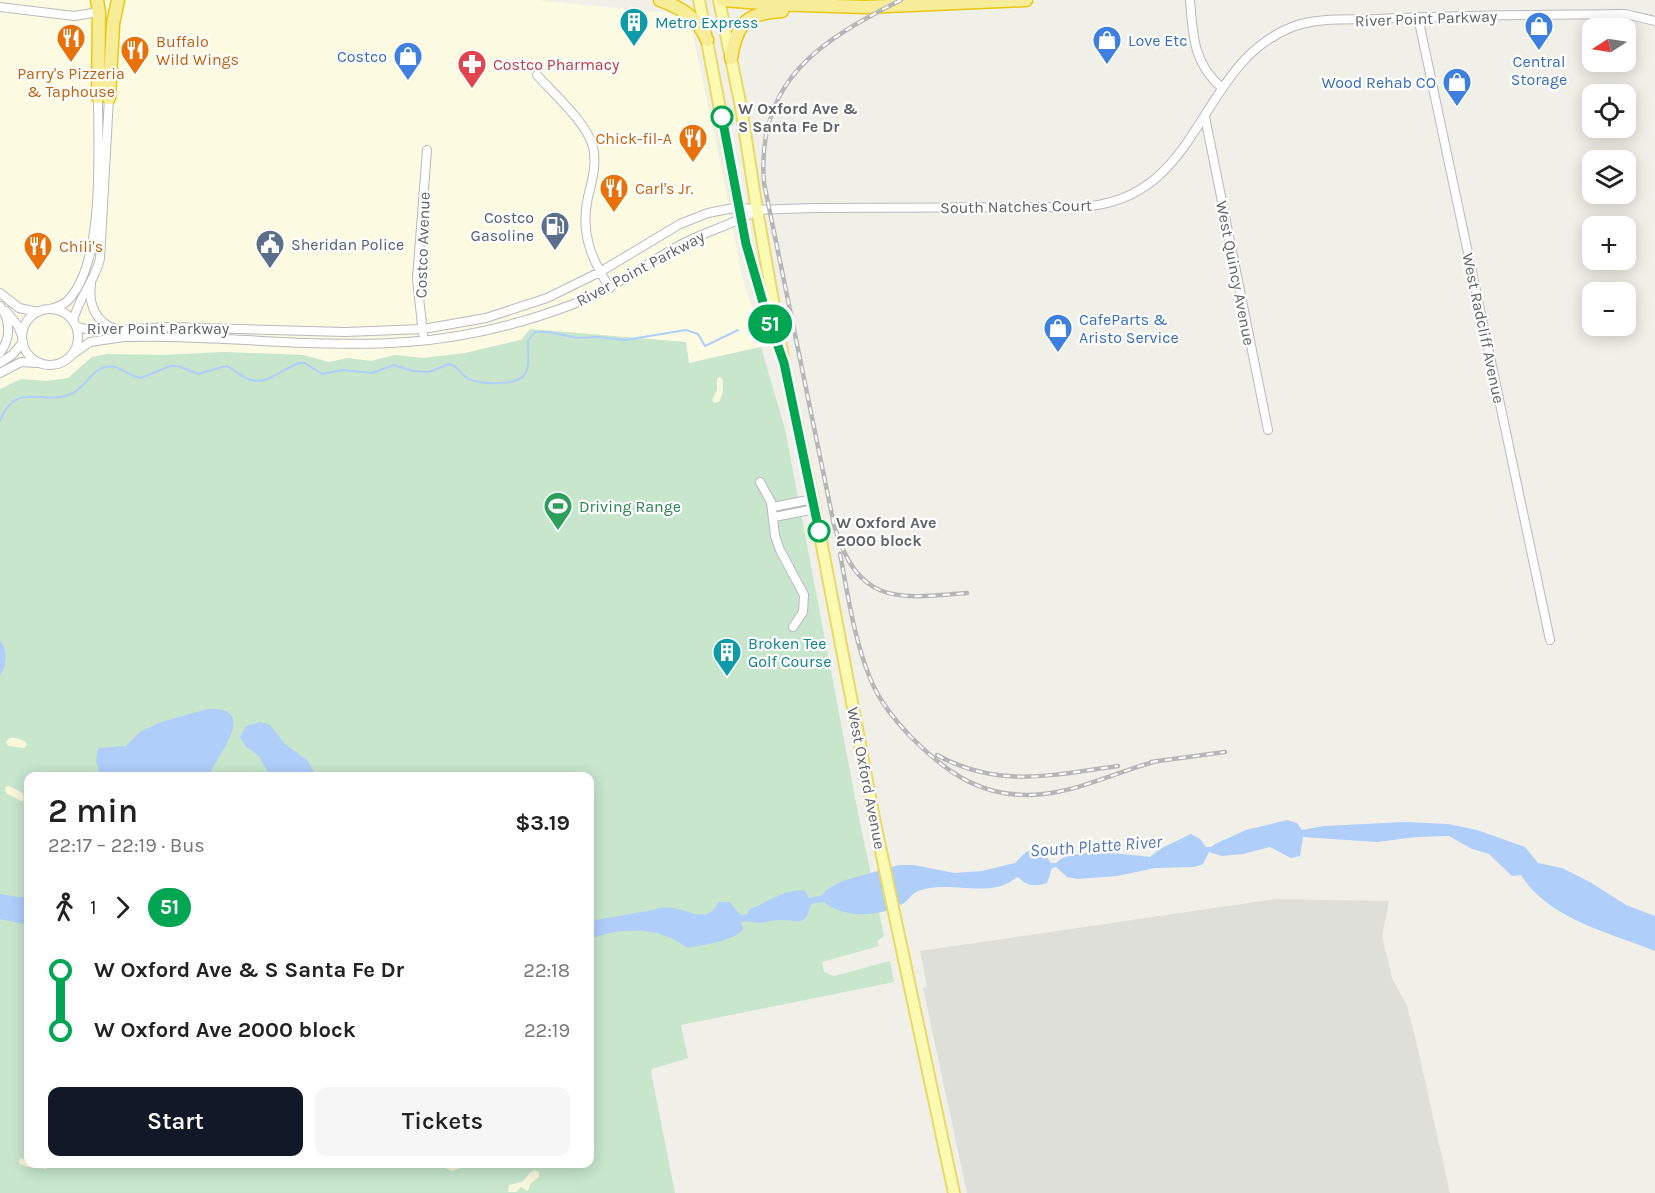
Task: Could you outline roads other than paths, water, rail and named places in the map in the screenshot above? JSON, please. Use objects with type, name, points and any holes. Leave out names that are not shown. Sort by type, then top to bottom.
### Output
[{"type":"highway","points":[[103,97],[118,0]]},
{"type":"highway","points":[[660,0],[689,14],[707,40]]},
{"type":"highway","points":[[721,0],[844,7],[898,7],[1026,0]]},
{"type":"highway","points":[[98,6],[103,97]]},
{"type":"highway","points":[[731,58],[738,30],[743,22],[752,16],[778,11],[844,7]]},
{"type":"main road","name":"West Oxford Avenue","points":[[699,0],[754,274],[784,363]]},
{"type":"main road","name":"West Oxford Avenue","points":[[721,0],[743,116],[784,363],[814,504],[880,847],[954,1193]]},
{"type":"street","points":[[1190,0],[1198,57],[1207,74],[1222,88]]},
{"type":"street","points":[[0,7],[74,16],[98,6]]},
{"type":"street","name":"River Point Parkway","points":[[1222,88],[1241,65],[1264,43],[1292,27],[1315,22],[1418,17],[1625,14],[1655,21]]},
{"type":"street","name":"West Radcliff Avenue","points":[[1418,17],[1550,640]]},
{"type":"street","points":[[537,75],[585,130],[593,146],[594,165],[585,221],[590,251],[610,288]]},
{"type":"street","name":"South Natches Court","points":[[757,210],[1104,205],[1135,193],[1159,178],[1172,164],[1205,117],[1222,88]]},
{"type":"street","points":[[0,373],[21,362],[55,365],[63,362],[73,354],[78,341],[75,324],[80,302],[99,266],[101,251],[103,97]]},
{"type":"street","points":[[0,293],[22,310],[38,312],[64,304],[77,289],[92,250],[103,97]]},
{"type":"street","name":"West Quincy Avenue","points":[[1205,117],[1268,430]]},
{"type":"street","name":"Costco Avenue","points":[[424,340],[418,271],[427,150]]},
{"type":"street","name":"River Point Parkway","points":[[75,324],[96,331],[179,327],[345,332],[423,329],[470,321],[522,307],[561,292],[600,272],[680,224],[708,213],[739,207],[757,210]]},
{"type":"street","name":"River Point Parkway","points":[[73,354],[90,342],[124,337],[372,344],[424,340],[478,332],[570,305],[610,288],[692,239],[742,220],[757,210]]},
{"type":"street","points":[[91,282],[90,297],[96,314],[106,325],[120,330]]},
{"type":"street","points":[[0,306],[18,326],[29,355],[39,363]]},
{"type":"street","points":[[0,306],[7,319],[9,331],[7,342],[0,353]]},
{"type":"street","points":[[50,309],[63,312],[75,324]]},
{"type":"street","points":[[0,363],[12,355],[23,340],[26,323],[38,312]]},
{"type":"street","points":[[760,482],[773,507],[777,543],[805,598],[803,612],[794,627]]},
{"type":"street","points":[[773,507],[814,504]]},
{"type":"street","points":[[774,517],[814,504]]},
{"type":"water","points":[[0,640],[6,658],[0,676]]},
{"type":"water","points":[[208,709],[224,710],[232,716],[234,724],[231,735],[210,772],[100,772],[96,760],[98,748],[126,746],[140,732],[161,722]]},
{"type":"water","points":[[261,722],[270,725],[285,744],[307,760],[314,772],[268,772],[258,755],[246,747],[240,737],[246,726]]},
{"type":"water","points":[[1287,820],[1297,823],[1302,830],[1324,826],[1405,822],[1448,824],[1477,830],[1525,847],[1538,863],[1562,868],[1590,882],[1626,905],[1655,916],[1655,951],[1600,931],[1563,914],[1533,890],[1521,875],[1512,876],[1489,854],[1472,849],[1449,836],[1377,842],[1303,837],[1300,856],[1291,858],[1270,847],[1243,854],[1222,856],[1209,852],[1203,864],[1195,867],[1155,868],[1117,876],[1077,879],[1067,877],[1056,867],[1052,868],[1047,883],[1028,884],[1018,877],[997,887],[928,888],[916,892],[906,902],[895,908],[874,913],[842,911],[824,902],[811,904],[803,920],[741,922],[743,929],[733,937],[687,948],[653,932],[614,932],[594,938],[594,920],[662,908],[703,915],[712,911],[719,902],[730,902],[740,915],[747,914],[750,909],[784,894],[805,891],[809,898],[823,895],[826,890],[842,881],[899,865],[914,865],[954,873],[982,871],[1015,863],[1026,852],[1033,850],[1044,853],[1051,863],[1086,853],[1150,857],[1160,849],[1191,834],[1200,839],[1206,847],[1211,847],[1246,830]]},
{"type":"water","points":[[0,894],[24,897],[24,924],[0,919]]},
{"type":"waterway","points":[[0,421],[14,401],[23,397],[52,398],[73,393],[96,371],[105,367],[115,367],[141,378],[170,366],[178,366],[198,374],[226,366],[248,379],[258,381],[270,378],[300,363],[305,363],[322,374],[343,370],[372,373],[394,365],[413,371],[429,372],[449,364],[472,380],[497,383],[515,381],[525,374],[528,362],[528,341],[535,332],[549,332],[577,338],[598,337],[625,340],[686,330],[698,334],[705,346],[738,330]]},
{"type":"railway","points":[[901,0],[844,31],[799,68],[782,91],[771,117],[764,147],[764,183],[834,525],[844,551],[855,570],[868,583],[883,591],[920,596],[967,593]]},
{"type":"railway","points":[[840,554],[860,648],[870,678],[882,702],[911,737],[955,774],[986,789],[1023,795],[1043,794],[1086,784],[1157,761]]},
{"type":"railway","points":[[1151,762],[1225,752]]},
{"type":"railway","points":[[937,755],[960,766],[1004,776],[1026,777],[1118,766]]},
{"type":"place","name":"Metro Express","points":[[634,48]]},
{"type":"place","name":"Central Storage","points":[[1539,52]]},
{"type":"place","name":"Parry's Pizzeria & Taphouse","points":[[71,64]]},
{"type":"place","name":"Love Etc","points":[[1107,66]]},
{"type":"place","name":"Buffalo Wild Wings","points":[[135,76]]},
{"type":"place","name":"Costco","points":[[408,82]]},
{"type":"place","name":"Costco Pharmacy","points":[[472,90]]},
{"type":"place","name":"Wood Rehab CO","points":[[1457,108]]},
{"type":"place","name":"W Oxford Ave & S Santa Fe Dr","points":[[722,117]]},
{"type":"place","name":"Chick-fil-A","points":[[693,164]]},
{"type":"place","name":"Carl's Jr.","points":[[614,214]]},
{"type":"place","name":"Costco Gasoline","points":[[555,252]]},
{"type":"place","name":"Sheridan Police","points":[[270,270]]},
{"type":"place","name":"Chili's","points":[[38,272]]},
{"type":"place","name":"CafeParts & Aristo Service","points":[[1058,354]]},
{"type":"place","name":"W Oxford Ave 2000 block","points":[[819,531]]},
{"type":"place","name":"Driving Range","points":[[558,532]]},
{"type":"place","name":"Broken Tee Golf Course","points":[[727,678]]},
{"type":"water label","name":"South Platte River","points":[[1096,846]]}]
